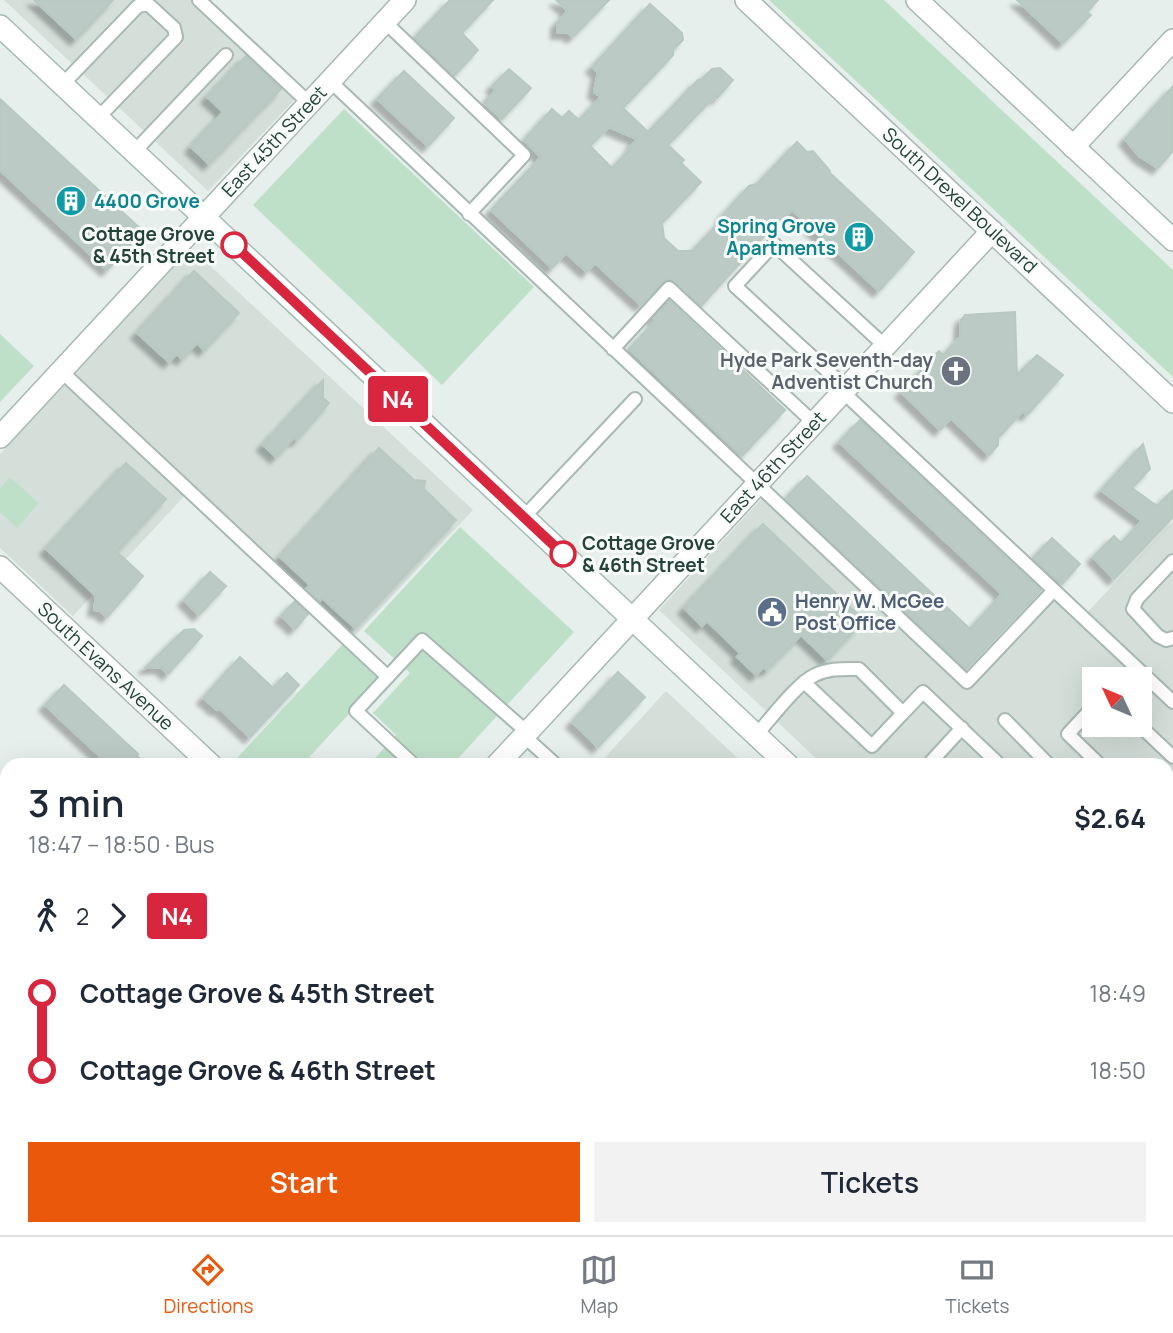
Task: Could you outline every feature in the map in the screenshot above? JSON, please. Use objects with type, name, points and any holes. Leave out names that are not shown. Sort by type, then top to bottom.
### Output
[{"type":"street","name":"East 45th Street","points":[[0,437],[405,0]]},
{"type":"street","name":"South Drexel Boulevard","points":[[746,0],[1173,402]]},
{"type":"street","points":[[917,0],[1173,240]]},
{"type":"street","points":[[0,26],[781,758]]},
{"type":"street","points":[[1073,147],[1170,49]]},
{"type":"street","name":"East 46th Street","points":[[503,758],[992,231]]},
{"type":"street","name":"South Evans Avenue","points":[[0,567],[204,758]]},
{"type":"lane","points":[[199,0],[309,103]]},
{"type":"lane","points":[[62,85],[138,6],[148,4],[174,28],[176,37],[98,118]]},
{"type":"lane","points":[[385,22],[524,155],[469,214]]},
{"type":"lane","points":[[134,152],[226,55]]},
{"type":"lane","points":[[330,81],[967,682],[1054,590]]},
{"type":"lane","points":[[885,346],[774,244],[735,286],[1173,702]]},
{"type":"lane","points":[[613,349],[669,288],[814,423]]},
{"type":"lane","points":[[61,370],[388,677]]},
{"type":"lane","points":[[524,517],[635,399]]},
{"type":"lane","points":[[1173,561],[1137,599],[1133,609],[1158,636],[1166,640],[1173,638]]},
{"type":"lane","points":[[406,758],[356,711],[422,640],[549,758]]},
{"type":"lane","points":[[756,735],[804,682],[815,675],[837,669],[859,669],[903,713]]},
{"type":"lane","points":[[804,682],[872,746],[923,692],[992,758]]},
{"type":"lane","points":[[1082,719],[1068,734],[1093,758]]},
{"type":"lane","points":[[1005,720],[1042,758]]},
{"type":"lane","points":[[934,758],[962,728]]},
{"type":"lane","points":[[1152,737],[1173,757]]},
{"type":"shaded area","points":[[4,0],[199,0],[300,94],[208,191]]},
{"type":"shaded area","points":[[191,248],[473,510],[350,641],[189,491],[73,616],[0,548],[0,454]]},
{"type":"shaded area","points":[[766,494],[967,682],[1054,590],[1083,617],[1173,521],[1173,758],[816,758],[659,610]]},
{"type":"shaded area","points":[[666,691],[738,758],[604,758]]},
{"type":"green space","points":[[769,0],[884,0],[1173,270],[1173,377]]},
{"type":"green space","points":[[344,109],[534,287],[442,385],[253,205]]},
{"type":"green space","points":[[0,334],[34,366],[0,402]]},
{"type":"green space","points":[[10,477],[39,503],[17,528],[0,512],[0,488]]},
{"type":"green space","points":[[460,527],[574,632],[458,758],[375,758],[396,735],[373,713],[410,673],[364,631]]},
{"type":"green space","points":[[343,644],[381,679],[308,758],[237,758]]},
{"type":"building","points":[[34,0],[113,0],[76,39]]},
{"type":"building","points":[[450,0],[493,0],[462,33],[478,50],[454,76],[414,38]]},
{"type":"building","points":[[556,0],[609,0],[573,37],[568,33],[557,33],[557,23],[568,11]]},
{"type":"building","points":[[1017,0],[1098,0],[1087,12],[1091,15],[1063,43]]},
{"type":"building","points":[[650,4],[682,33],[683,40],[673,50],[673,55],[623,108],[648,132],[712,69],[720,68],[733,80],[668,145],[684,160],[681,163],[701,182],[662,223],[664,238],[678,251],[692,251],[724,218],[722,216],[749,186],[757,184],[797,142],[807,152],[813,151],[829,172],[914,252],[879,291],[792,210],[774,228],[773,226],[701,306],[670,279],[663,282],[641,305],[595,263],[587,272],[566,253],[552,268],[491,210],[541,157],[524,140],[552,109],[562,118],[569,111],[579,120],[601,97],[594,92],[598,72],[592,67]],"holes":[[[609,127],[637,139],[612,168],[590,146]]]},
{"type":"building","points":[[246,56],[281,89],[209,164],[191,147],[223,112],[207,97]]},
{"type":"building","points":[[509,69],[531,88],[502,119],[484,103],[496,90],[492,86]]},
{"type":"building","points":[[404,71],[454,118],[428,146],[377,99]]},
{"type":"building","points":[[1173,86],[1173,151],[1158,168],[1139,156],[1125,139]]},
{"type":"building","name":"4400 Grove","points":[[0,99],[143,231],[107,270],[0,170]]},
{"type":"building","points":[[194,271],[239,313],[204,350],[197,343],[182,359],[177,354],[169,362],[137,333]]},
{"type":"building","points":[[669,300],[785,410],[742,456],[629,349],[656,320],[653,318]]},
{"type":"building","points":[[1015,312],[1017,375],[1037,355],[1063,375],[1027,415],[1023,411],[998,438],[998,445],[989,455],[951,418],[940,430],[901,392],[939,351],[943,355],[960,337],[961,320],[965,315]]},
{"type":"building","points":[[323,380],[323,398],[329,403],[297,440],[294,438],[276,457],[263,445]]},
{"type":"building","points":[[860,420],[1041,590],[966,669],[785,499],[807,476],[970,629],[1002,594],[839,442]]},
{"type":"building","points":[[1143,444],[1150,469],[1132,488],[1157,506],[1173,490],[1173,517],[1114,579],[1093,557],[1114,536],[1121,543],[1142,521],[1101,490]]},
{"type":"building","points":[[379,448],[414,480],[425,481],[424,489],[456,520],[355,628],[322,598],[320,601],[306,589],[310,585],[280,557]]},
{"type":"building","points":[[126,463],[166,499],[117,552],[143,576],[107,617],[94,610],[96,596],[46,549]]},
{"type":"building","name":"Henry W. McGee Post Office","points":[[763,524],[864,620],[827,660],[801,635],[767,670],[764,667],[756,675],[737,657],[740,653],[707,621],[702,626],[684,608]]},
{"type":"building","points":[[1052,538],[1080,564],[1062,584],[1033,558]]},
{"type":"building","points":[[210,572],[226,586],[199,615],[184,600]]},
{"type":"building","points":[[295,601],[308,614],[295,629],[281,616]]},
{"type":"building","points":[[194,629],[202,636],[168,674],[161,667],[145,668],[184,630]]},
{"type":"building","points":[[240,657],[273,688],[287,673],[299,685],[250,737],[219,708],[217,710],[203,698]]},
{"type":"building","points":[[618,672],[645,697],[598,747],[572,722]]},
{"type":"building","points":[[64,685],[139,758],[102,758],[45,705]]},
{"type":"bus line","name":"N4","points":[[234,245],[563,554]]},
{"type":"place","name":"4400 Grove","points":[[71,201]]},
{"type":"place","name":"Spring Grove Apartments","points":[[859,237]]},
{"type":"place","name":"Cottage Grove & 45th Street","points":[[234,245]]},
{"type":"place","name":"Hyde Park Seventh-day Adventist Church","points":[[956,371]]},
{"type":"place","name":"Cottage Grove & 46th Street","points":[[563,554]]},
{"type":"place","name":"Henry W. McGee Post Office","points":[[772,612]]}]
